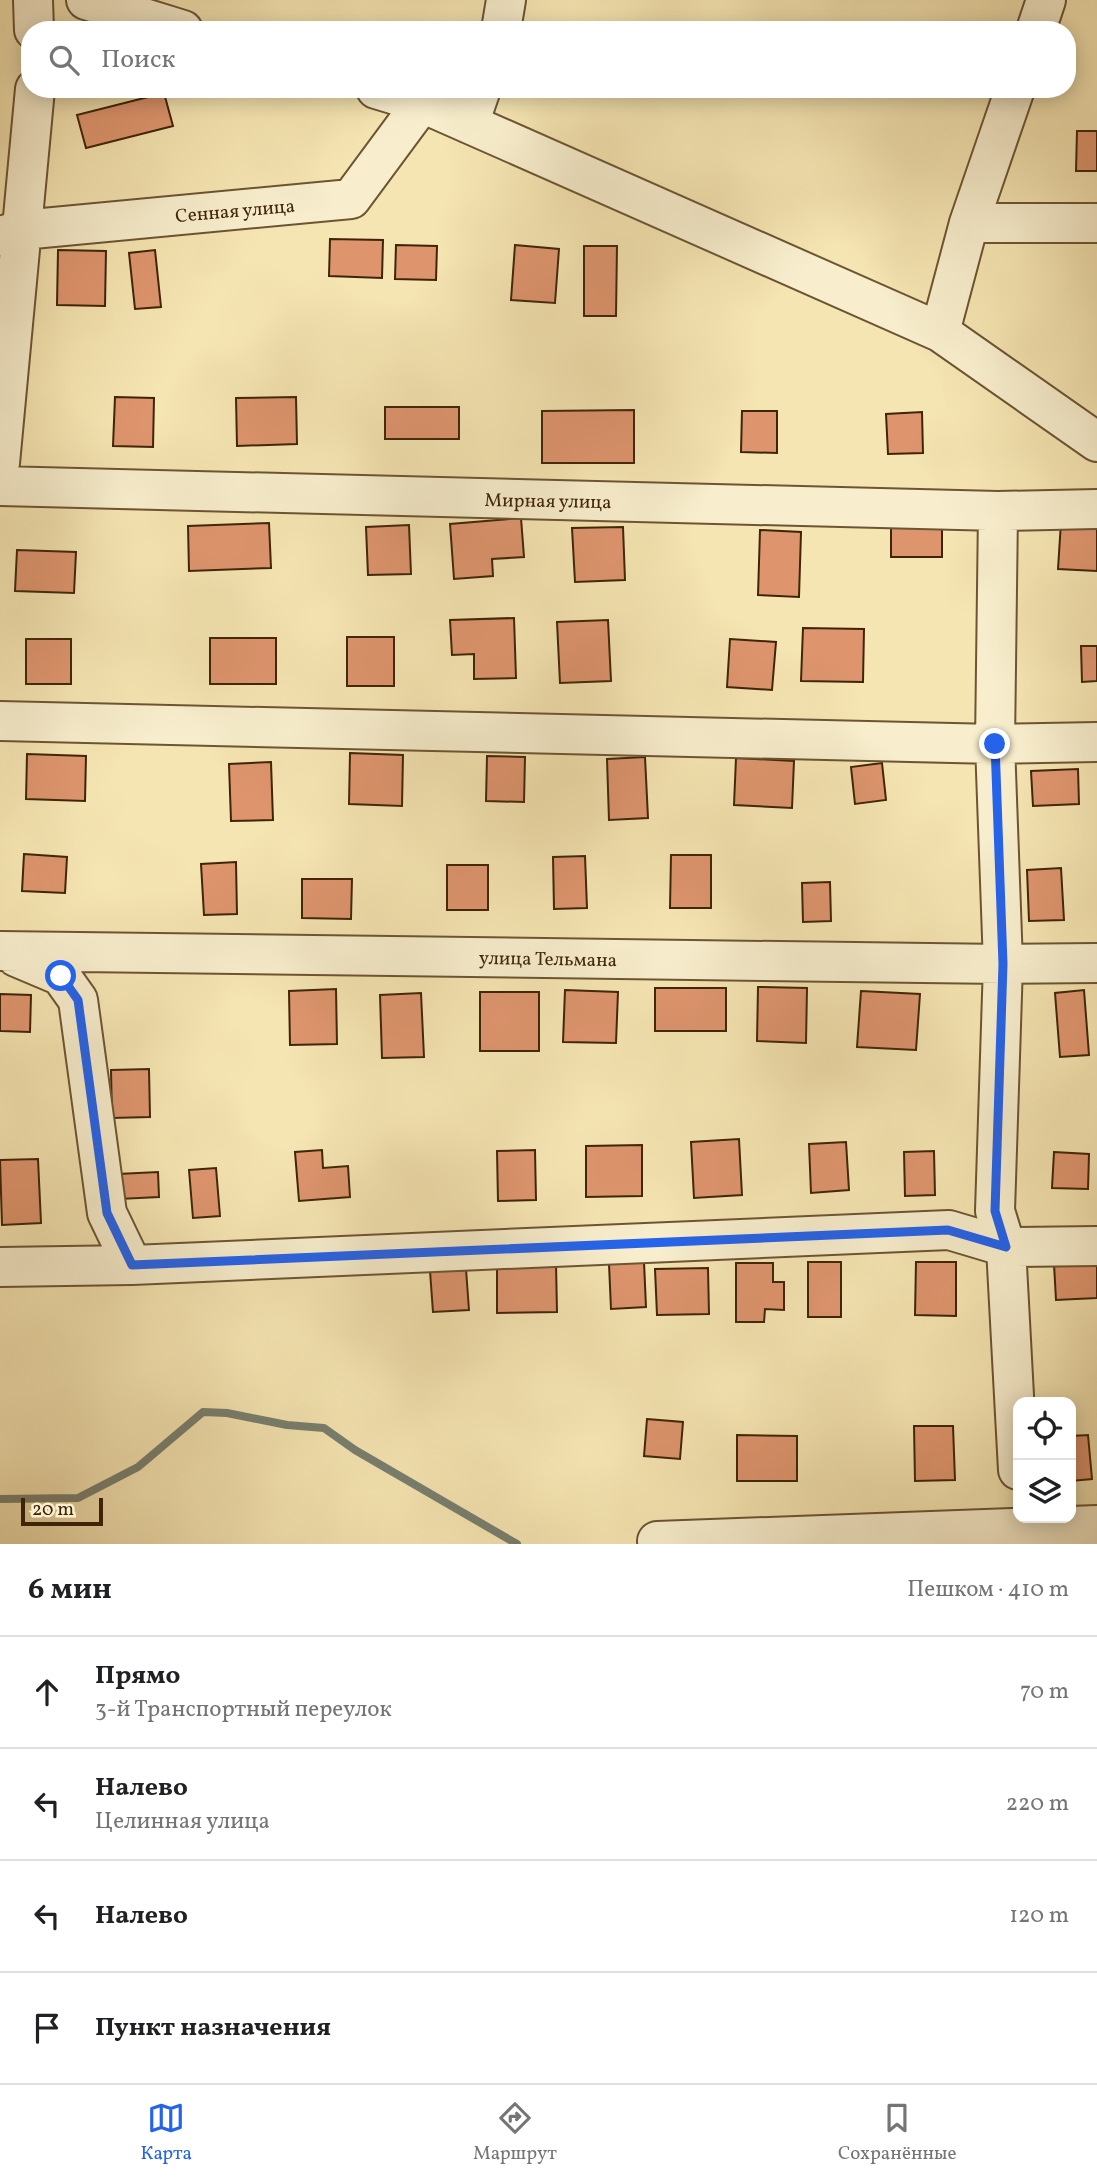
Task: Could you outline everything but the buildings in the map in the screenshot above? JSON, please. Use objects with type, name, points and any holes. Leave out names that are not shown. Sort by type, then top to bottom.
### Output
[{"type":"street","points":[[33,0],[34,21]]},
{"type":"street","points":[[86,0],[154,21]]},
{"type":"street","points":[[502,21],[506,0]]},
{"type":"street","points":[[1039,21],[1046,0]]},
{"type":"street","points":[[0,463],[11,233],[34,98]]},
{"type":"street","points":[[406,98],[422,103],[475,107],[940,332],[1097,442]]},
{"type":"street","points":[[940,332],[969,223],[1012,98]]},
{"type":"street","name":"Сенная улица","points":[[11,233],[351,199],[422,103]]},
{"type":"street","points":[[969,223],[1097,223]]},
{"type":"street","name":"Мирная улица","points":[[0,486],[998,511],[1097,509]]},
{"type":"street","points":[[998,511],[995,744],[1003,964],[995,1211],[1006,1247],[1017,1460]]},
{"type":"street","points":[[0,721],[995,744],[1097,742]]},
{"type":"street","points":[[0,951],[61,976],[78,1000],[107,1213],[132,1265]]},
{"type":"street","name":"улица Тельмана","points":[[0,951],[1097,963]]},
{"type":"street","points":[[0,1267],[132,1265],[948,1230],[1006,1247],[1097,1246]]},
{"type":"street","points":[[657,1541],[1013,1522]]},
{"type":"street","points":[[1046,1523],[1097,1525]]},
{"type":"waterway","points":[[0,1499],[78,1498],[138,1467],[203,1412],[227,1413],[287,1425],[324,1428],[355,1450],[517,1544]]},
{"type":"route","points":[[61,976],[78,1000],[107,1213],[132,1265],[948,1230],[1006,1247],[995,1211],[1003,964],[995,744]]}]
